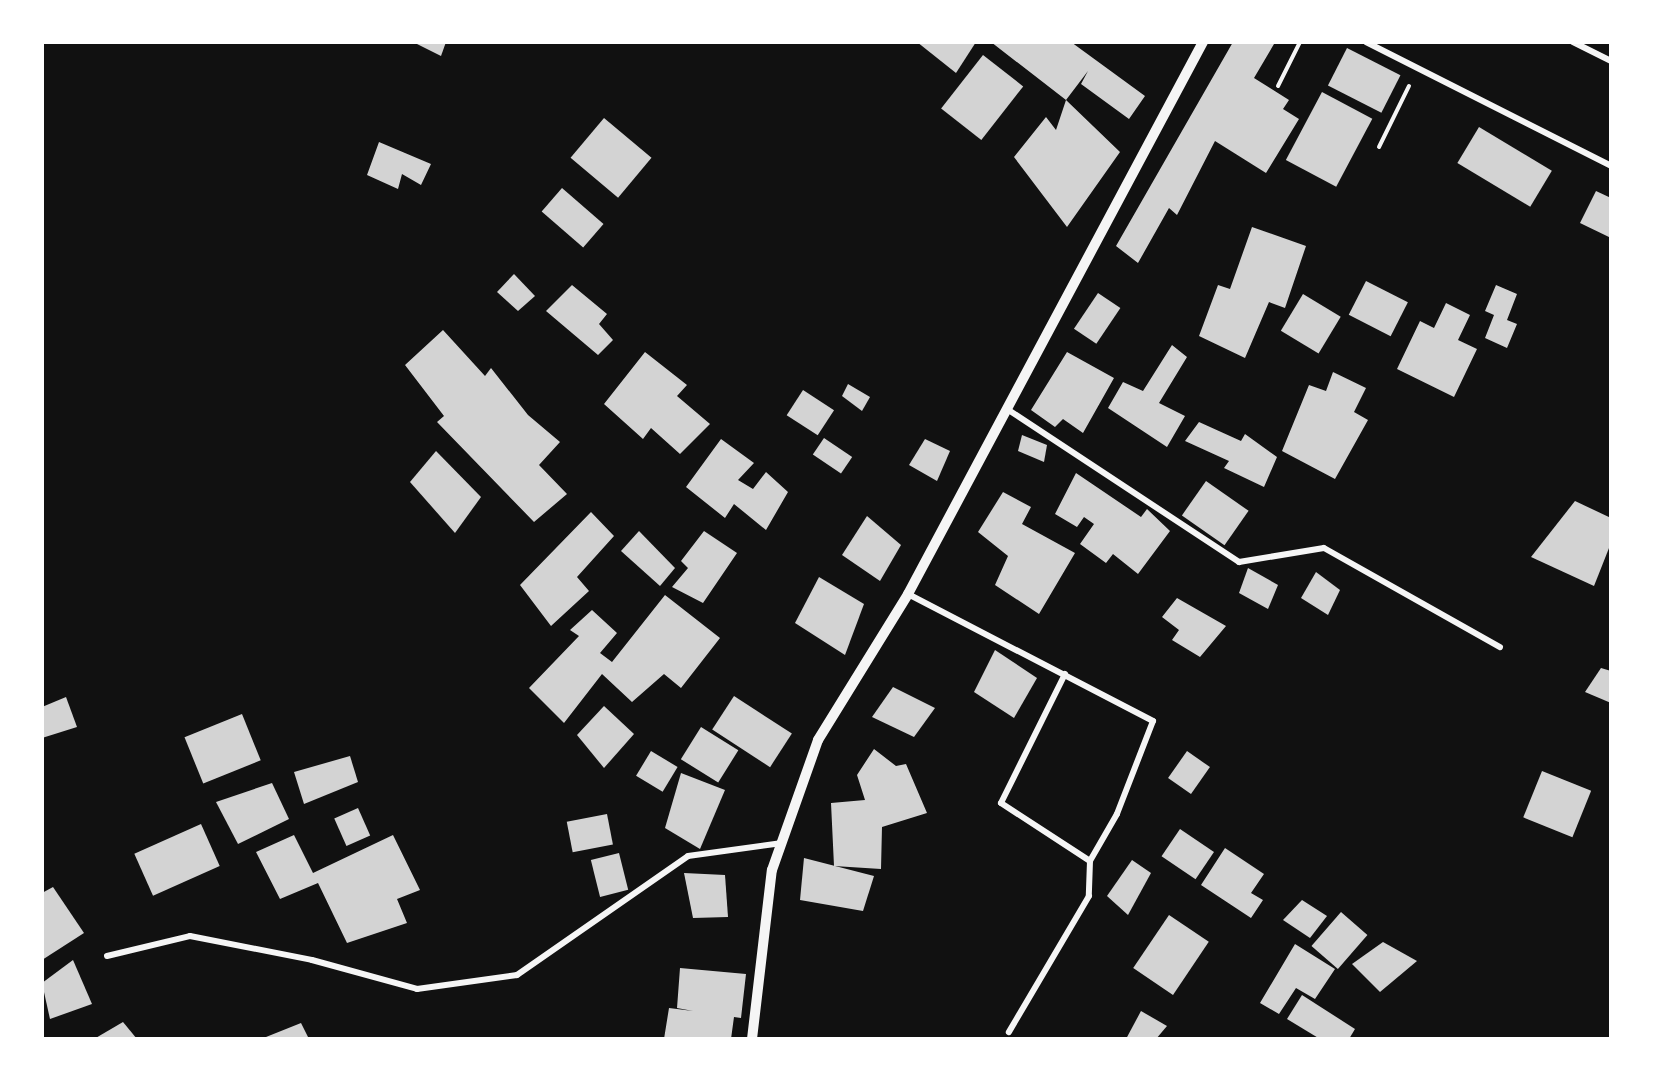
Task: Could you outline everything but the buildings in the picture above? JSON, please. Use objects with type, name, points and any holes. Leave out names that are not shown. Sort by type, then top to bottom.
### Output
[{"type":"street","points":[[752,1039],[772,870],[818,740],[908,594],[1203,42]]},
{"type":"street","points":[[1366,42],[1611,166]]},
{"type":"street","points":[[1573,42],[1611,61]]},
{"type":"street","points":[[1006,409],[1239,562],[1324,548],[1500,647]]},
{"type":"street","points":[[908,594],[1153,721],[1117,814],[1090,861],[1089,896],[1009,1032]]},
{"type":"street","points":[[1065,674],[1001,803],[1090,861]]},
{"type":"street","points":[[107,956],[190,936],[312,960],[417,989],[517,975],[688,856],[782,843]]},
{"type":"path","points":[[1278,87],[1300,42]]},
{"type":"path","points":[[1379,147],[1417,69]]}]
